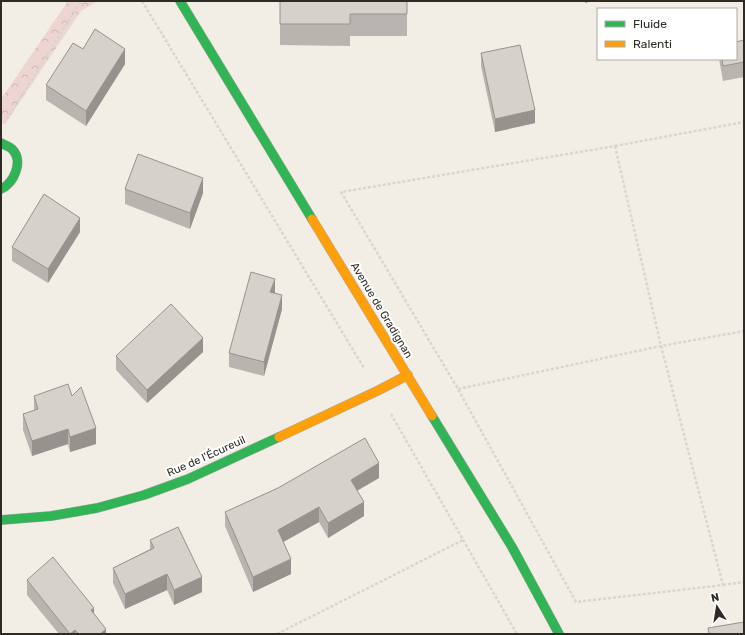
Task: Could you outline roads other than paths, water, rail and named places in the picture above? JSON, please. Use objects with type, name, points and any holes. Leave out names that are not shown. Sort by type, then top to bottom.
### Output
[{"type":"street","name":"Avenue de Gradignan","points":[[180,1],[512,547],[559,634]]},
{"type":"street","points":[[1,143],[12,149],[16,158],[16,176],[5,188],[1,189]]},
{"type":"street","name":"Rue de l'Écureuil","points":[[1,520],[50,516],[97,508],[144,495],[188,479],[378,391],[408,375]]}]
